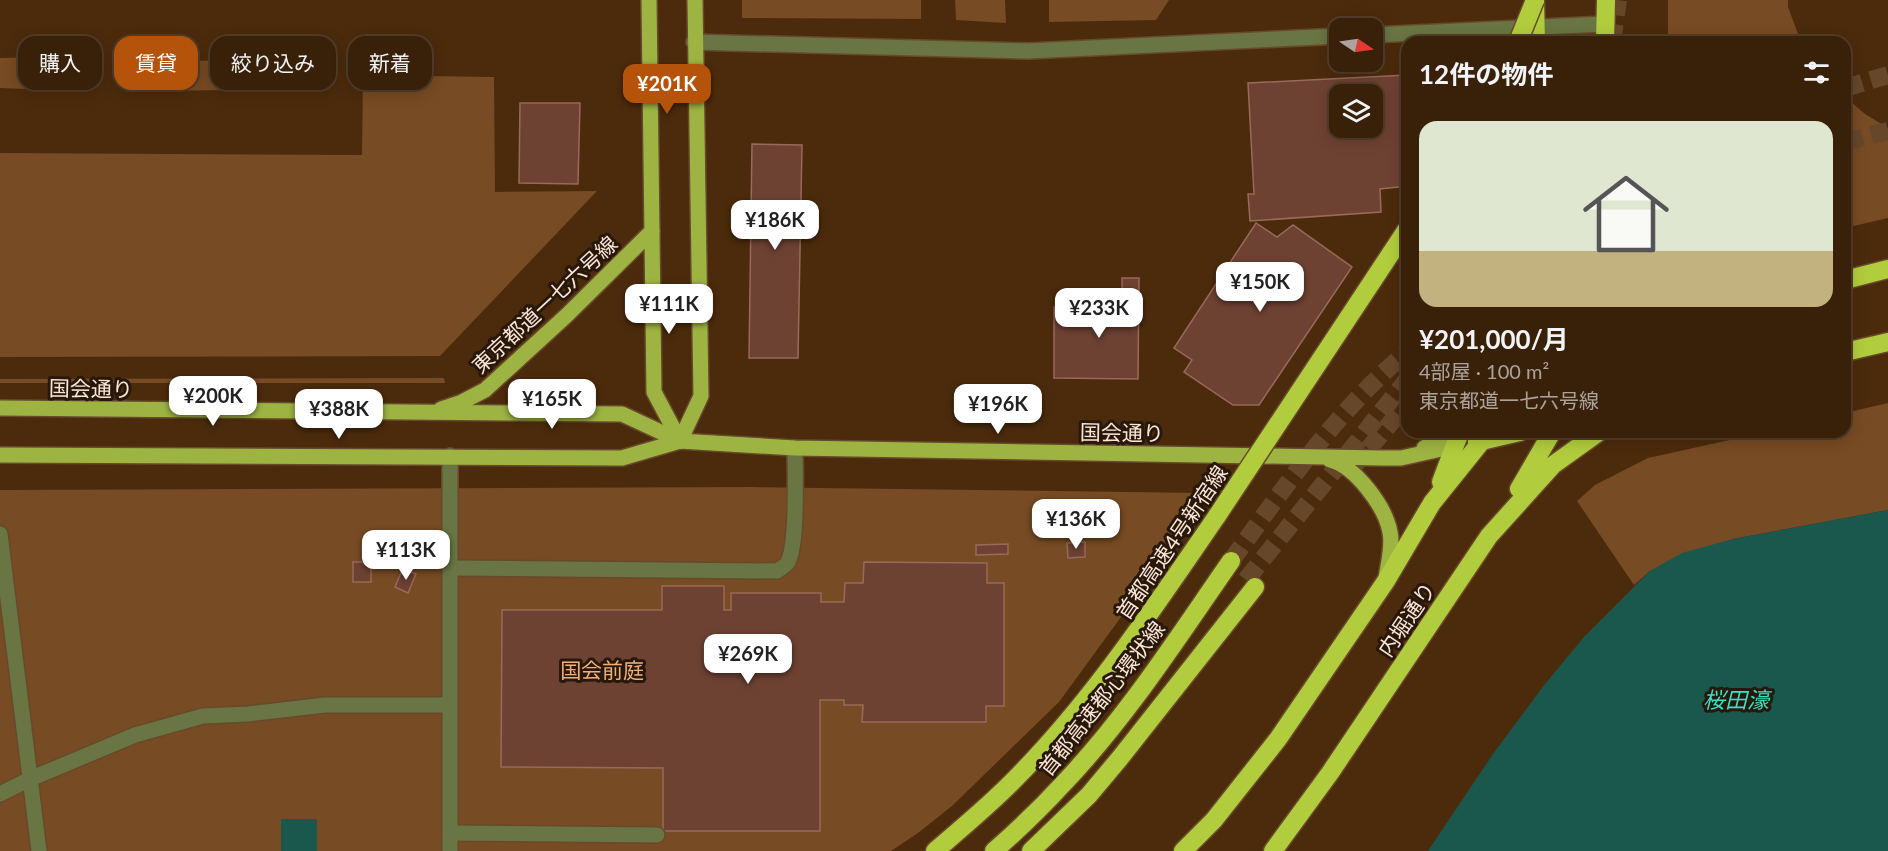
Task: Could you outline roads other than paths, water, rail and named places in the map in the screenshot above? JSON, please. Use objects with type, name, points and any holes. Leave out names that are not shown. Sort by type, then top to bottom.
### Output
[{"type":"highway","points":[[1535,0],[1536,35]]},
{"type":"highway","points":[[1520,36],[1535,0]]},
{"type":"highway","points":[[1606,0],[1607,36]]},
{"type":"highway","name":"首都高速4号新宿線","points":[[935,851],[977,816],[1018,777],[1092,691],[1137,633],[1401,238]]},
{"type":"highway","points":[[1851,277],[1888,269]]},
{"type":"highway","points":[[1851,351],[1888,342]]},
{"type":"highway","points":[[1432,503],[1455,438]]},
{"type":"highway","name":"内堀通り","points":[[1183,851],[1214,820],[1278,739],[1386,581],[1432,503],[1484,438]]},
{"type":"highway","points":[[1489,536],[1524,483],[1549,438]]},
{"type":"highway","name":"内堀通り","points":[[1273,851],[1330,773],[1489,536],[1553,465],[1591,438]]},
{"type":"highway","name":"首都高速都心環状線","points":[[994,851],[1065,783],[1107,733],[1158,666],[1231,561]]},
{"type":"highway","points":[[1031,851],[1089,795],[1153,717],[1251,583]]},
{"type":"main road","name":"東京都道一七六号線","points":[[649,0],[654,392],[680,441]]},
{"type":"main road","points":[[680,441],[701,396],[695,0]]},
{"type":"main road","name":"東京都道一七六号線","points":[[426,413],[462,402],[485,390],[652,231]]},
{"type":"main road","name":"国会通り","points":[[0,408],[622,414],[680,441]]},
{"type":"main road","name":"国会通り","points":[[0,455],[622,458],[680,441],[795,448],[1401,458],[1452,438]]},
{"type":"main road","points":[[1315,456],[1335,461],[1348,468],[1376,501],[1391,533],[1386,581]]},
{"type":"street","points":[[1383,35],[1607,36]]},
{"type":"street","points":[[694,42],[1028,51],[1329,37]]},
{"type":"street","points":[[450,568],[777,571],[787,564],[792,549],[796,488],[795,448]]},
{"type":"street","points":[[450,456],[450,851]]},
{"type":"street","points":[[0,534],[39,851]]},
{"type":"street","points":[[0,794],[135,735],[202,716],[248,714],[325,705],[449,705]]},
{"type":"street","points":[[450,833],[657,835]]},
{"type":"water","name":"桜田濠","points":[[1888,510],[1888,851],[1428,851],[1493,754],[1545,684],[1584,637],[1650,571],[1682,553],[1733,539]]},
{"type":"water","points":[[281,819],[317,819],[317,851],[281,851]]},
{"type":"tunnel","points":[[1613,36],[1618,0]]},
{"type":"tunnel","points":[[1851,86],[1888,75]]},
{"type":"tunnel","points":[[1851,140],[1888,131]]},
{"type":"tunnel","points":[[1231,561],[1335,424],[1357,399],[1401,358]]},
{"type":"tunnel","points":[[1246,580],[1401,387]]},
{"type":"tunnel","points":[[1351,469],[1401,411]]},
{"type":"park label","name":"国会前庭","points":[[602,669]]}]
